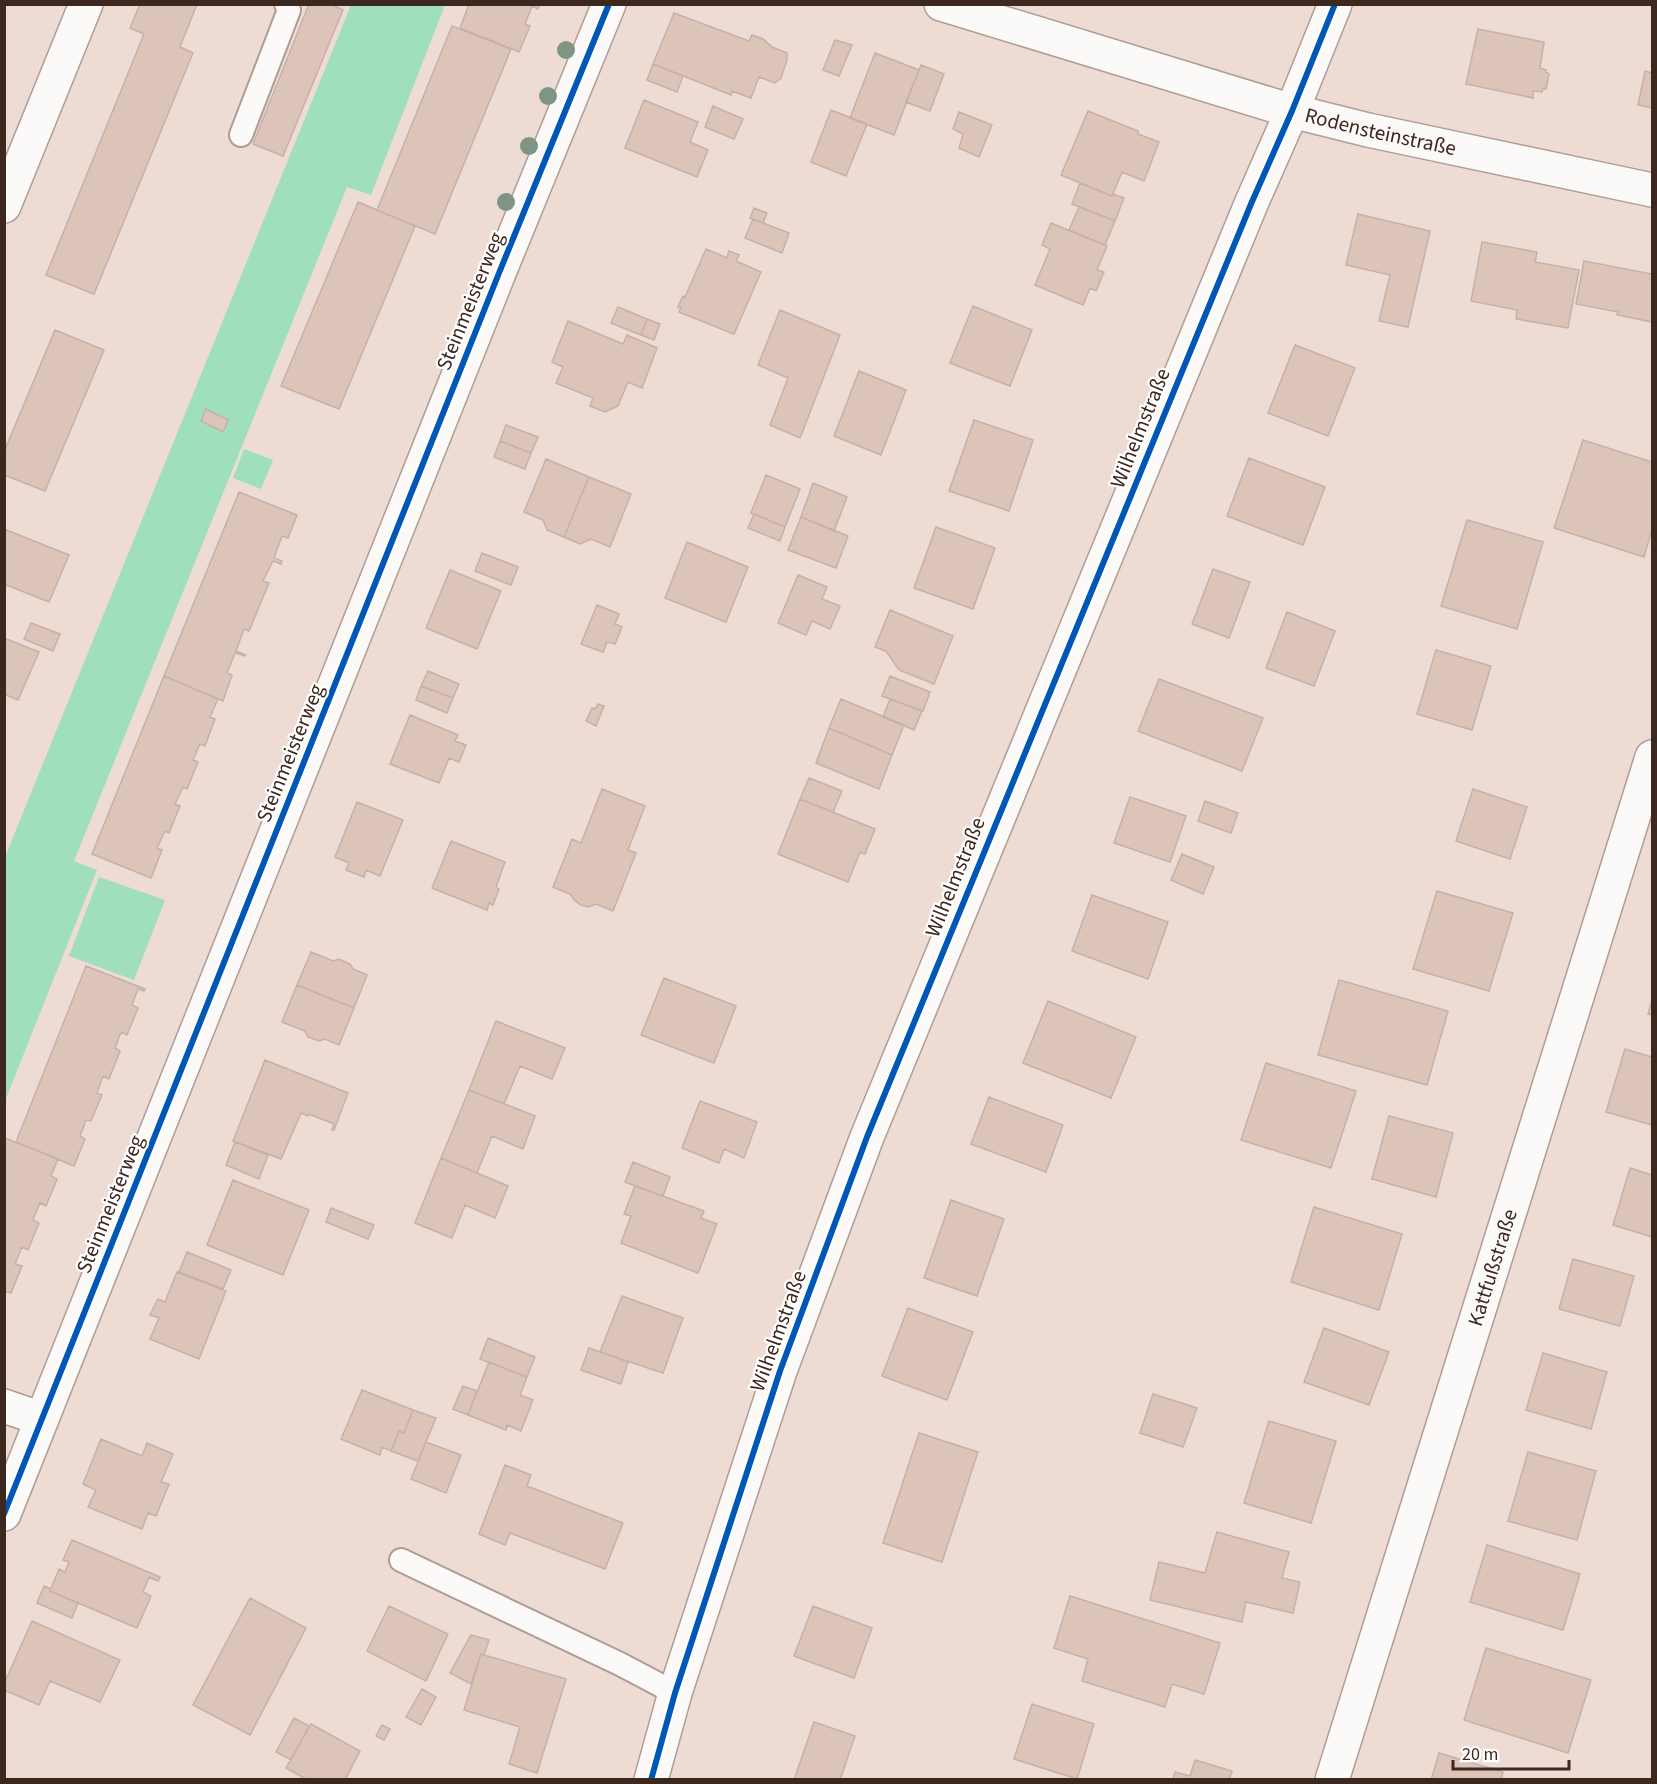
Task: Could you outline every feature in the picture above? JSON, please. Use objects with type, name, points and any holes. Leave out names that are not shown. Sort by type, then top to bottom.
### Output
[{"type":"street","points":[[4,206],[86,4]]},
{"type":"street","name":"Steinmeisterweg","points":[[4,1514],[499,273],[609,4]]},
{"type":"street","name":"Rodensteinstraße","points":[[941,4],[1292,111],[1368,130],[1653,190]]},
{"type":"street","name":"Wilhelmstraße","points":[[651,1779],[675,1693],[780,1371],[867,1137],[1335,4]]},
{"type":"street","name":"Kattfußstraße","points":[[1332,1779],[1653,757]]},
{"type":"street","points":[[4,1406],[42,1419]]},
{"type":"lane","points":[[241,135],[289,10],[286,4]]},
{"type":"lane","points":[[400,1560],[620,1664],[675,1693]]},
{"type":"green space","points":[[351,5],[445,5],[371,195],[347,187],[74,861],[97,870],[5,1101],[5,857]]},
{"type":"green space","points":[[244,449],[273,460],[261,489],[233,478]]},
{"type":"green space","points":[[99,877],[165,900],[134,980],[69,956]]},
{"type":"building","points":[[140,4],[197,4],[180,47],[193,53],[94,294],[46,275],[144,34],[130,28]]},
{"type":"building","points":[[309,4],[330,4],[343,10],[283,156],[253,144]]},
{"type":"building","points":[[469,4],[540,4],[538,9],[532,6],[525,24],[530,26],[519,52],[460,28]]},
{"type":"building","points":[[674,13],[749,41],[752,35],[787,53],[781,78],[775,83],[759,77],[751,98],[732,91],[731,95],[653,64]]},
{"type":"building","points":[[452,26],[511,49],[435,234],[377,210]]},
{"type":"building","points":[[1478,29],[1544,42],[1540,68],[1549,74],[1546,89],[1542,92],[1533,91],[1533,98],[1466,84]]},
{"type":"building","points":[[835,40],[852,45],[839,76],[823,70]]},
{"type":"building","points":[[875,53],[919,70],[894,135],[850,118]]},
{"type":"building","points":[[653,64],[683,76],[677,92],[647,80]]},
{"type":"building","points":[[921,65],[944,74],[930,111],[906,102]]},
{"type":"building","points":[[1645,71],[1652,73],[1652,108],[1638,105]]},
{"type":"building","points":[[644,100],[698,122],[690,142],[708,150],[697,177],[625,148]]},
{"type":"building","points":[[713,106],[743,119],[734,139],[705,127]]},
{"type":"building","points":[[831,110],[867,124],[846,176],[811,162]]},
{"type":"building","points":[[1088,111],[1159,142],[1144,181],[1122,172],[1112,196],[1061,175]]},
{"type":"building","points":[[959,112],[992,125],[979,157],[959,148],[963,134],[953,129]]},
{"type":"building","points":[[1080,183],[1112,196],[1113,194],[1124,198],[1115,221],[1072,204]]},
{"type":"building","points":[[358,202],[415,226],[339,409],[281,386]]},
{"type":"building","points":[[1079,207],[1115,221],[1105,245],[1069,230]]},
{"type":"building","points":[[754,208],[767,213],[763,223],[750,218]]},
{"type":"building","points":[[1358,214],[1430,231],[1408,327],[1379,321],[1390,275],[1346,265]]},
{"type":"building","points":[[753,219],[789,233],[782,253],[745,238]]},
{"type":"building","points":[[1051,223],[1107,246],[1097,270],[1104,272],[1096,291],[1090,288],[1083,305],[1035,285],[1050,249],[1042,245]]},
{"type":"building","points":[[1482,242],[1537,252],[1535,262],[1579,270],[1568,328],[1516,319],[1517,310],[1471,301]]},
{"type":"building","points":[[706,249],[727,258],[729,251],[739,255],[736,261],[761,272],[734,334],[679,312],[681,308],[678,307],[683,296],[685,297]]},
{"type":"building","points":[[1584,261],[1652,274],[1652,322],[1617,315],[1618,312],[1576,304]]},
{"type":"building","points":[[973,306],[1032,330],[1010,386],[950,363]]},
{"type":"building","points":[[618,307],[647,319],[641,335],[611,323]]},
{"type":"building","points":[[780,310],[840,335],[800,438],[770,425],[788,378],[758,365]]},
{"type":"building","points":[[647,319],[660,324],[654,340],[641,335]]},
{"type":"building","points":[[568,321],[623,344],[627,335],[657,348],[642,388],[628,382],[618,406],[605,412],[590,406],[593,398],[556,383],[563,367],[552,362]]},
{"type":"building","points":[[55,330],[104,350],[45,491],[4,475],[4,452]]},
{"type":"building","points":[[1295,345],[1355,368],[1328,436],[1268,413]]},
{"type":"building","points":[[859,371],[906,390],[881,455],[834,436]]},
{"type":"building","points":[[206,409],[228,420],[223,432],[201,421]]},
{"type":"building","points":[[974,420],[1033,440],[1009,511],[949,491]]},
{"type":"building","points":[[506,425],[538,437],[531,453],[500,441]]},
{"type":"building","points":[[1583,440],[1652,462],[1652,530],[1644,557],[1554,528]]},
{"type":"building","points":[[500,441],[531,453],[525,469],[494,457]]},
{"type":"building","points":[[1249,458],[1325,487],[1303,545],[1227,516]]},
{"type":"building","points":[[546,459],[589,477],[564,537],[547,530],[543,520],[524,512]]},
{"type":"building","points":[[766,475],[800,489],[785,527],[751,513]]},
{"type":"building","points":[[589,477],[631,494],[610,547],[591,539],[580,544],[564,537]]},
{"type":"building","points":[[813,483],[847,497],[834,531],[801,517]]},
{"type":"building","points":[[239,492],[297,515],[288,538],[282,536],[274,558],[282,561],[281,564],[273,561],[263,581],[269,583],[249,631],[244,629],[236,651],[246,655],[235,653],[227,673],[232,675],[223,701],[164,676]]},
{"type":"building","points":[[754,514],[785,527],[780,541],[748,528]]},
{"type":"building","points":[[801,517],[848,536],[836,568],[788,550]]},
{"type":"building","points":[[1467,520],[1543,542],[1517,629],[1441,606]]},
{"type":"building","points":[[936,527],[995,548],[973,609],[914,588]]},
{"type":"building","points":[[4,529],[69,555],[49,602],[4,584]]},
{"type":"building","points":[[687,542],[748,567],[726,622],[665,598]]},
{"type":"building","points":[[482,553],[518,567],[511,585],[475,571]]},
{"type":"building","points":[[1213,569],[1250,582],[1229,638],[1192,624]]},
{"type":"building","points":[[450,570],[501,591],[477,649],[426,628]]},
{"type":"building","points":[[798,575],[827,587],[822,599],[840,606],[830,629],[812,621],[806,635],[778,623]]},
{"type":"building","points":[[597,605],[619,614],[615,624],[622,627],[615,644],[607,642],[603,652],[581,644]]},
{"type":"building","points":[[890,610],[953,636],[934,684],[899,670],[886,651],[875,647]]},
{"type":"building","points":[[1287,612],[1335,631],[1314,686],[1266,668]]},
{"type":"building","points":[[31,623],[60,634],[53,651],[24,639]]},
{"type":"building","points":[[4,638],[39,652],[18,700],[4,694]]},
{"type":"building","points":[[1436,650],[1491,666],[1472,730],[1417,714]]},
{"type":"building","points":[[428,671],[459,684],[453,698],[421,686]]},
{"type":"building","points":[[164,676],[218,699],[210,717],[215,719],[205,746],[200,744],[193,760],[198,762],[187,789],[183,787],[175,804],[180,806],[169,833],[165,831],[157,848],[162,850],[151,878],[92,854]]},
{"type":"building","points":[[890,676],[930,692],[923,711],[882,696]]},
{"type":"building","points":[[1159,679],[1263,718],[1242,771],[1138,731]]},
{"type":"building","points":[[421,686],[453,698],[447,713],[416,700]]},
{"type":"building","points":[[841,699],[904,725],[892,755],[829,728]]},
{"type":"building","points":[[890,699],[922,711],[914,730],[883,717]]},
{"type":"building","points":[[598,704],[604,706],[596,726],[586,721],[592,708],[595,709]]},
{"type":"building","points":[[410,715],[458,735],[455,741],[466,745],[459,762],[449,758],[439,783],[390,764]]},
{"type":"building","points":[[829,728],[892,755],[879,789],[816,763]]},
{"type":"building","points":[[809,778],[842,791],[833,812],[800,799]]},
{"type":"building","points":[[602,789],[645,806],[628,850],[636,853],[613,911],[596,904],[588,907],[581,905],[570,894],[553,887],[572,839],[581,843]]},
{"type":"building","points":[[1473,789],[1527,807],[1510,859],[1456,841]]},
{"type":"building","points":[[1130,797],[1186,816],[1170,862],[1114,843]]},
{"type":"building","points":[[800,799],[875,829],[865,854],[860,852],[848,882],[778,854]]},
{"type":"building","points":[[1205,801],[1238,813],[1231,833],[1198,821]]},
{"type":"building","points":[[357,802],[403,820],[380,876],[366,870],[364,877],[346,870],[349,863],[335,857]]},
{"type":"building","points":[[451,841],[505,862],[496,887],[499,889],[493,905],[489,903],[487,910],[432,888]]},
{"type":"building","points":[[1182,854],[1214,867],[1203,894],[1171,880]]},
{"type":"building","points":[[1437,891],[1513,913],[1489,991],[1413,969]]},
{"type":"building","points":[[1092,895],[1168,922],[1148,979],[1072,951]]},
{"type":"building","points":[[311,952],[333,961],[339,959],[367,975],[354,1008],[297,985]]},
{"type":"building","points":[[86,966],[145,989],[144,991],[138,989],[132,1005],[138,1008],[127,1035],[121,1032],[115,1048],[120,1051],[109,1079],[103,1076],[97,1093],[102,1095],[91,1121],[86,1120],[80,1136],[85,1139],[74,1166],[16,1142]]},
{"type":"building","points":[[664,978],[736,1006],[714,1063],[641,1035]]},
{"type":"building","points":[[1339,980],[1448,1011],[1427,1085],[1318,1055]]},
{"type":"building","points":[[297,985],[354,1008],[339,1045],[325,1039],[319,1041],[308,1037],[305,1031],[282,1022]]},
{"type":"building","points":[[1652,1000],[1652,1015],[1648,1014]]},
{"type":"building","points":[[1048,1001],[1136,1037],[1111,1098],[1023,1063]]},
{"type":"building","points":[[496,1021],[565,1048],[552,1079],[520,1066],[504,1104],[469,1090]]},
{"type":"building","points":[[1625,1049],[1652,1057],[1652,1125],[1606,1112]]},
{"type":"building","points":[[265,1060],[348,1093],[334,1130],[332,1130],[334,1124],[301,1113],[281,1159],[233,1141]]},
{"type":"building","points":[[1266,1063],[1356,1091],[1331,1168],[1241,1140]]},
{"type":"building","points":[[469,1090],[535,1116],[523,1149],[492,1136],[477,1173],[441,1158]]},
{"type":"building","points":[[989,1097],[1063,1125],[1046,1172],[971,1144]]},
{"type":"building","points":[[700,1101],[757,1122],[744,1158],[724,1149],[719,1163],[682,1148]]},
{"type":"building","points":[[1389,1116],[1453,1133],[1436,1197],[1372,1179]]},
{"type":"building","points":[[5,1138],[58,1159],[51,1176],[57,1179],[46,1206],[40,1203],[33,1220],[39,1223],[28,1250],[22,1247],[15,1264],[22,1266],[11,1293],[4,1291]]},
{"type":"building","points":[[235,1142],[268,1155],[259,1179],[226,1165]]},
{"type":"building","points":[[441,1158],[508,1186],[495,1218],[465,1205],[452,1238],[415,1223]]},
{"type":"building","points":[[633,1162],[670,1177],[663,1196],[625,1182]]},
{"type":"building","points":[[1630,1168],[1652,1175],[1652,1237],[1613,1225]]},
{"type":"building","points":[[233,1180],[309,1210],[283,1275],[207,1245]]},
{"type":"building","points":[[635,1186],[704,1211],[701,1218],[717,1224],[698,1273],[621,1243],[631,1216],[624,1214]]},
{"type":"building","points":[[951,1200],[1004,1219],[977,1296],[924,1278]]},
{"type":"building","points":[[1314,1207],[1402,1234],[1379,1310],[1291,1282]]},
{"type":"building","points":[[331,1208],[374,1225],[368,1239],[326,1222]]},
{"type":"building","points":[[187,1252],[231,1270],[223,1289],[179,1272]]},
{"type":"building","points":[[1573,1259],[1634,1276],[1620,1326],[1559,1309]]},
{"type":"building","points":[[177,1272],[226,1291],[199,1359],[150,1339],[159,1318],[150,1315],[158,1299],[165,1302]]},
{"type":"building","points":[[622,1296],[683,1318],[663,1373],[600,1352]]},
{"type":"building","points":[[908,1308],[973,1332],[947,1400],[882,1376]]},
{"type":"building","points":[[1324,1328],[1389,1352],[1369,1405],[1304,1382]]},
{"type":"building","points":[[488,1338],[535,1357],[527,1377],[480,1359]]},
{"type":"building","points":[[589,1348],[628,1362],[621,1384],[581,1370]]},
{"type":"building","points":[[1543,1353],[1607,1372],[1591,1429],[1526,1410]]},
{"type":"building","points":[[489,1362],[527,1377],[520,1395],[533,1400],[521,1431],[507,1425],[506,1430],[468,1415]]},
{"type":"building","points":[[463,1386],[477,1391],[468,1415],[453,1409]]},
{"type":"building","points":[[362,1390],[413,1410],[404,1433],[399,1431],[391,1451],[382,1447],[380,1455],[341,1439]]},
{"type":"building","points":[[1153,1394],[1197,1408],[1183,1447],[1140,1433]]},
{"type":"building","points":[[413,1410],[436,1418],[418,1461],[391,1451],[399,1431],[404,1433]]},
{"type":"building","points":[[1269,1421],[1336,1441],[1311,1523],[1244,1503]]},
{"type":"building","points":[[919,1433],[978,1452],[942,1562],[883,1543]]},
{"type":"building","points":[[101,1439],[142,1456],[147,1443],[173,1454],[161,1482],[169,1484],[156,1516],[148,1513],[142,1529],[88,1507],[96,1490],[83,1484]]},
{"type":"building","points":[[426,1442],[461,1455],[446,1493],[411,1479]]},
{"type":"building","points":[[1528,1452],[1596,1471],[1577,1540],[1508,1521]]},
{"type":"building","points":[[505,1465],[531,1475],[527,1486],[623,1523],[605,1569],[510,1533],[505,1545],[479,1534]]},
{"type":"building","points":[[1217,1532],[1289,1552],[1282,1578],[1300,1582],[1293,1613],[1246,1602],[1242,1622],[1150,1600],[1159,1562],[1205,1573]]},
{"type":"building","points":[[72,1540],[160,1577],[158,1581],[149,1577],[143,1592],[151,1596],[137,1628],[50,1591],[59,1569],[65,1572],[69,1562],[63,1560]]},
{"type":"building","points":[[1487,1545],[1580,1574],[1563,1630],[1470,1602]]},
{"type":"building","points":[[44,1586],[78,1603],[72,1618],[37,1603]]},
{"type":"building","points":[[1070,1596],[1220,1643],[1204,1694],[1172,1684],[1165,1707],[1082,1681],[1088,1659],[1054,1648]]},
{"type":"building","points":[[250,1598],[306,1628],[250,1735],[193,1705]]},
{"type":"building","points":[[389,1606],[448,1634],[426,1681],[367,1651]]},
{"type":"building","points":[[813,1606],[872,1628],[854,1678],[794,1656]]},
{"type":"building","points":[[32,1621],[120,1660],[100,1702],[50,1681],[39,1705],[4,1690],[4,1684]]},
{"type":"building","points":[[471,1635],[489,1640],[484,1655],[481,1654],[471,1684],[450,1673]]},
{"type":"building","points":[[1486,1648],[1591,1680],[1568,1753],[1464,1720]]},
{"type":"building","points":[[481,1654],[566,1679],[537,1773],[509,1764],[520,1727],[464,1710]]},
{"type":"building","points":[[422,1689],[436,1697],[421,1725],[406,1717]]},
{"type":"building","points":[[1032,1704],[1094,1724],[1077,1779],[1014,1759]]},
{"type":"building","points":[[294,1718],[309,1726],[291,1760],[276,1752]]},
{"type":"building","points":[[814,1722],[855,1736],[840,1780],[794,1780]]},
{"type":"building","points":[[311,1724],[360,1751],[345,1780],[307,1780],[286,1768]]},
{"type":"building","points":[[382,1725],[390,1729],[384,1740],[376,1736]]},
{"type":"building","points":[[1439,1753],[1503,1772],[1501,1780],[1431,1780]]},
{"type":"building","points":[[1195,1760],[1232,1771],[1229,1780],[1173,1780],[1175,1772],[1190,1776]]},
{"type":"cycle path","points":[[4,1514],[499,273],[609,4]]},
{"type":"cycle path","points":[[651,1780],[675,1693],[780,1371],[867,1137],[1335,4]]}]
